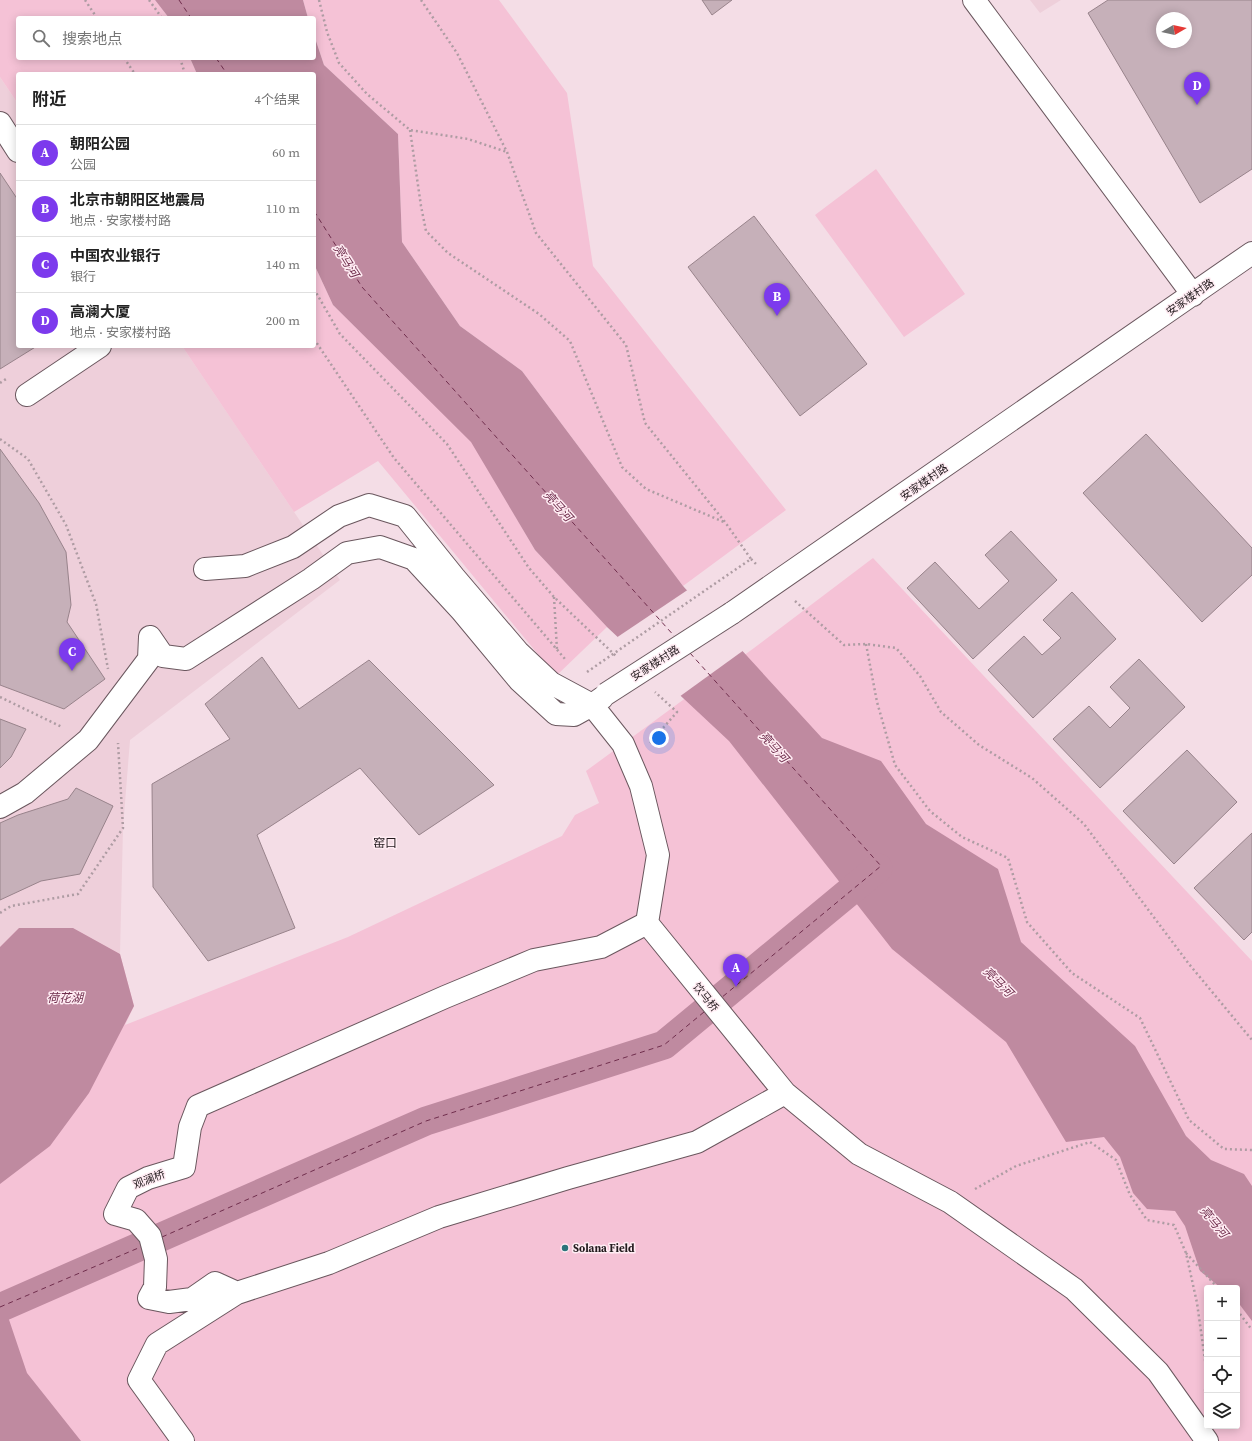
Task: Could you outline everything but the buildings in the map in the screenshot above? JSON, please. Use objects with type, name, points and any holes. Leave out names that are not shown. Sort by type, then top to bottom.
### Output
[{"type":"street","points":[[974,0],[1192,295]]},
{"type":"street","points":[[0,123],[16,148]]},
{"type":"street","name":"安家楼村路","points":[[115,706],[149,659],[150,637],[163,656],[186,659],[311,579],[347,553],[380,547],[414,559],[461,610],[520,680],[556,714],[574,715],[776,584],[1252,253]]},
{"type":"street","points":[[27,395],[97,348]]},
{"type":"street","points":[[205,569],[246,566],[293,547],[339,516],[369,505],[405,516],[454,577],[518,652],[551,683],[599,700],[624,744],[641,786],[658,855],[647,923]]},
{"type":"street","points":[[0,807],[25,793],[88,740],[115,706]]},
{"type":"street","name":"饮马桥","points":[[647,923],[785,1093],[859,1154],[950,1202],[1074,1289],[1158,1372],[1206,1441]]},
{"type":"street","name":"观澜桥","points":[[237,1293],[215,1283],[192,1299],[169,1302],[149,1298],[155,1287],[156,1259],[150,1236],[136,1220],[116,1214],[128,1188],[148,1178],[184,1167],[190,1127],[198,1106],[445,997],[534,960],[601,947],[647,923]]},
{"type":"street","points":[[183,1441],[139,1380],[157,1344],[237,1293],[329,1263],[440,1217],[568,1178],[697,1142],[785,1093]]},
{"type":"path","points":[[85,0],[96,16]]},
{"type":"path","points":[[149,0],[161,16]]},
{"type":"path","points":[[319,0],[327,32],[339,64],[367,94],[410,130],[468,139],[507,152]]},
{"type":"path","points":[[421,0],[457,53],[507,152],[536,233],[626,345],[645,423],[725,522],[751,559],[776,584],[844,645],[866,644],[896,648],[920,676],[941,712],[979,745],[1032,778],[1084,824],[1189,964],[1252,1040]]},
{"type":"path","points":[[125,60],[134,72]]},
{"type":"path","points":[[181,60],[184,72]]},
{"type":"path","points":[[410,130],[426,231],[448,254],[539,314],[570,341],[622,467],[646,489],[725,522]]},
{"type":"path","points":[[316,293],[340,334],[447,444],[528,568],[554,596],[619,659]]},
{"type":"path","points":[[316,342],[394,458],[566,660]]},
{"type":"path","points":[[0,439],[28,459],[66,525],[96,604],[115,706],[123,828],[78,894],[11,906],[0,913]]},
{"type":"path","points":[[587,672],[751,559]]},
{"type":"path","points":[[554,596],[557,650]]},
{"type":"path","points":[[866,644],[877,702],[895,766],[930,811],[936,816],[962,837],[1008,858],[1027,922],[1072,973],[1140,1018],[1189,1120],[1224,1149],[1252,1150]]},
{"type":"path","points":[[632,764],[677,712],[654,691]]},
{"type":"path","points":[[0,697],[88,740]]},
{"type":"path","points":[[950,1202],[1016,1166],[1090,1142],[1116,1160],[1130,1195],[1147,1220],[1174,1225],[1186,1253],[1198,1310],[1206,1367],[1204,1393]]},
{"type":"path","points":[[1186,1253],[1215,1285]]},
{"type":"path","points":[[1240,1314],[1252,1330]]},
{"type":"shaded area","points":[[0,0],[155,0],[167,16],[16,16],[16,60],[191,60],[196,72],[16,72],[16,101],[0,77]]},
{"type":"shaded area","points":[[303,0],[499,0],[567,93],[593,266],[786,510],[683,586],[522,371],[460,326],[402,242],[398,134],[324,65],[316,41],[316,16],[307,16]]},
{"type":"shaded area","points":[[1030,0],[1061,0],[1040,13]]},
{"type":"shaded area","points":[[0,77],[16,101],[16,348],[183,348],[340,580],[130,740],[123,828],[120,954],[73,928],[19,928],[0,947]]},
{"type":"shaded area","points":[[876,169],[965,294],[904,337],[815,215]]},
{"type":"shaded area","points":[[316,268],[333,305],[472,442],[535,550],[607,627],[556,676],[378,461],[294,512],[183,348],[316,348]]},
{"type":"shaded area","points":[[873,558],[1252,961],[1252,1441],[0,1441],[0,947],[19,928],[73,928],[120,954],[134,1006],[125,1025],[348,937],[562,836],[575,815],[599,803],[586,771],[754,648]]},
{"type":"water","points":[[155,0],[303,0],[307,16],[167,16]]},
{"type":"water","name":"亮马河","points":[[316,41],[324,65],[398,134],[402,242],[460,326],[522,371],[683,586],[822,738],[881,761],[926,824],[998,869],[1021,942],[1135,1046],[1186,1136],[1211,1160],[1244,1174],[1252,1186],[1252,1321],[1240,1305],[1240,1285],[1217,1285],[1200,1271],[1185,1226],[1175,1211],[1147,1209],[1133,1193],[1120,1157],[1104,1137],[1066,1142],[1006,1042],[892,949],[729,741],[607,627],[535,550],[471,442],[333,305],[316,268],[316,72],[196,72],[191,60],[316,60]]},
{"type":"water","name":"荷花湖","points":[[19,928],[73,928],[120,954],[134,1006],[89,1093],[50,1146],[0,1184],[0,947]]},
{"type":"water","points":[[0,1293],[27,1373],[81,1441],[0,1441]]},
{"type":"pier","points":[[689,589],[744,650],[679,697],[616,638]]},
{"type":"waterway","points":[[4,1306],[426,1121],[664,1045],[878,868]]},
{"type":"ferry route","points":[[179,0],[190,16]]},
{"type":"ferry route","points":[[217,60],[226,72]]},
{"type":"ferry route","points":[[316,214],[362,287],[676,638]]},
{"type":"ferry route","points":[[690,653],[881,866],[721,998]]},
{"type":"ferry route","points":[[162,1237],[426,1121],[664,1045],[704,1012]]},
{"type":"ferry route","points":[[0,1307],[143,1246]]},
{"type":"place","name":"高澜大厦","points":[[1197,105]]},
{"type":"place","name":"北京市朝阳区地震局","points":[[777,316]]},
{"type":"place","name":"中国农业银行","points":[[72,671]]},
{"type":"place","name":"朝阳公园","points":[[736,987]]},
{"type":"place","name":"Solana Field","points":[[565,1248]]},
{"type":"district","name":"窑口","points":[[385,843]]}]
